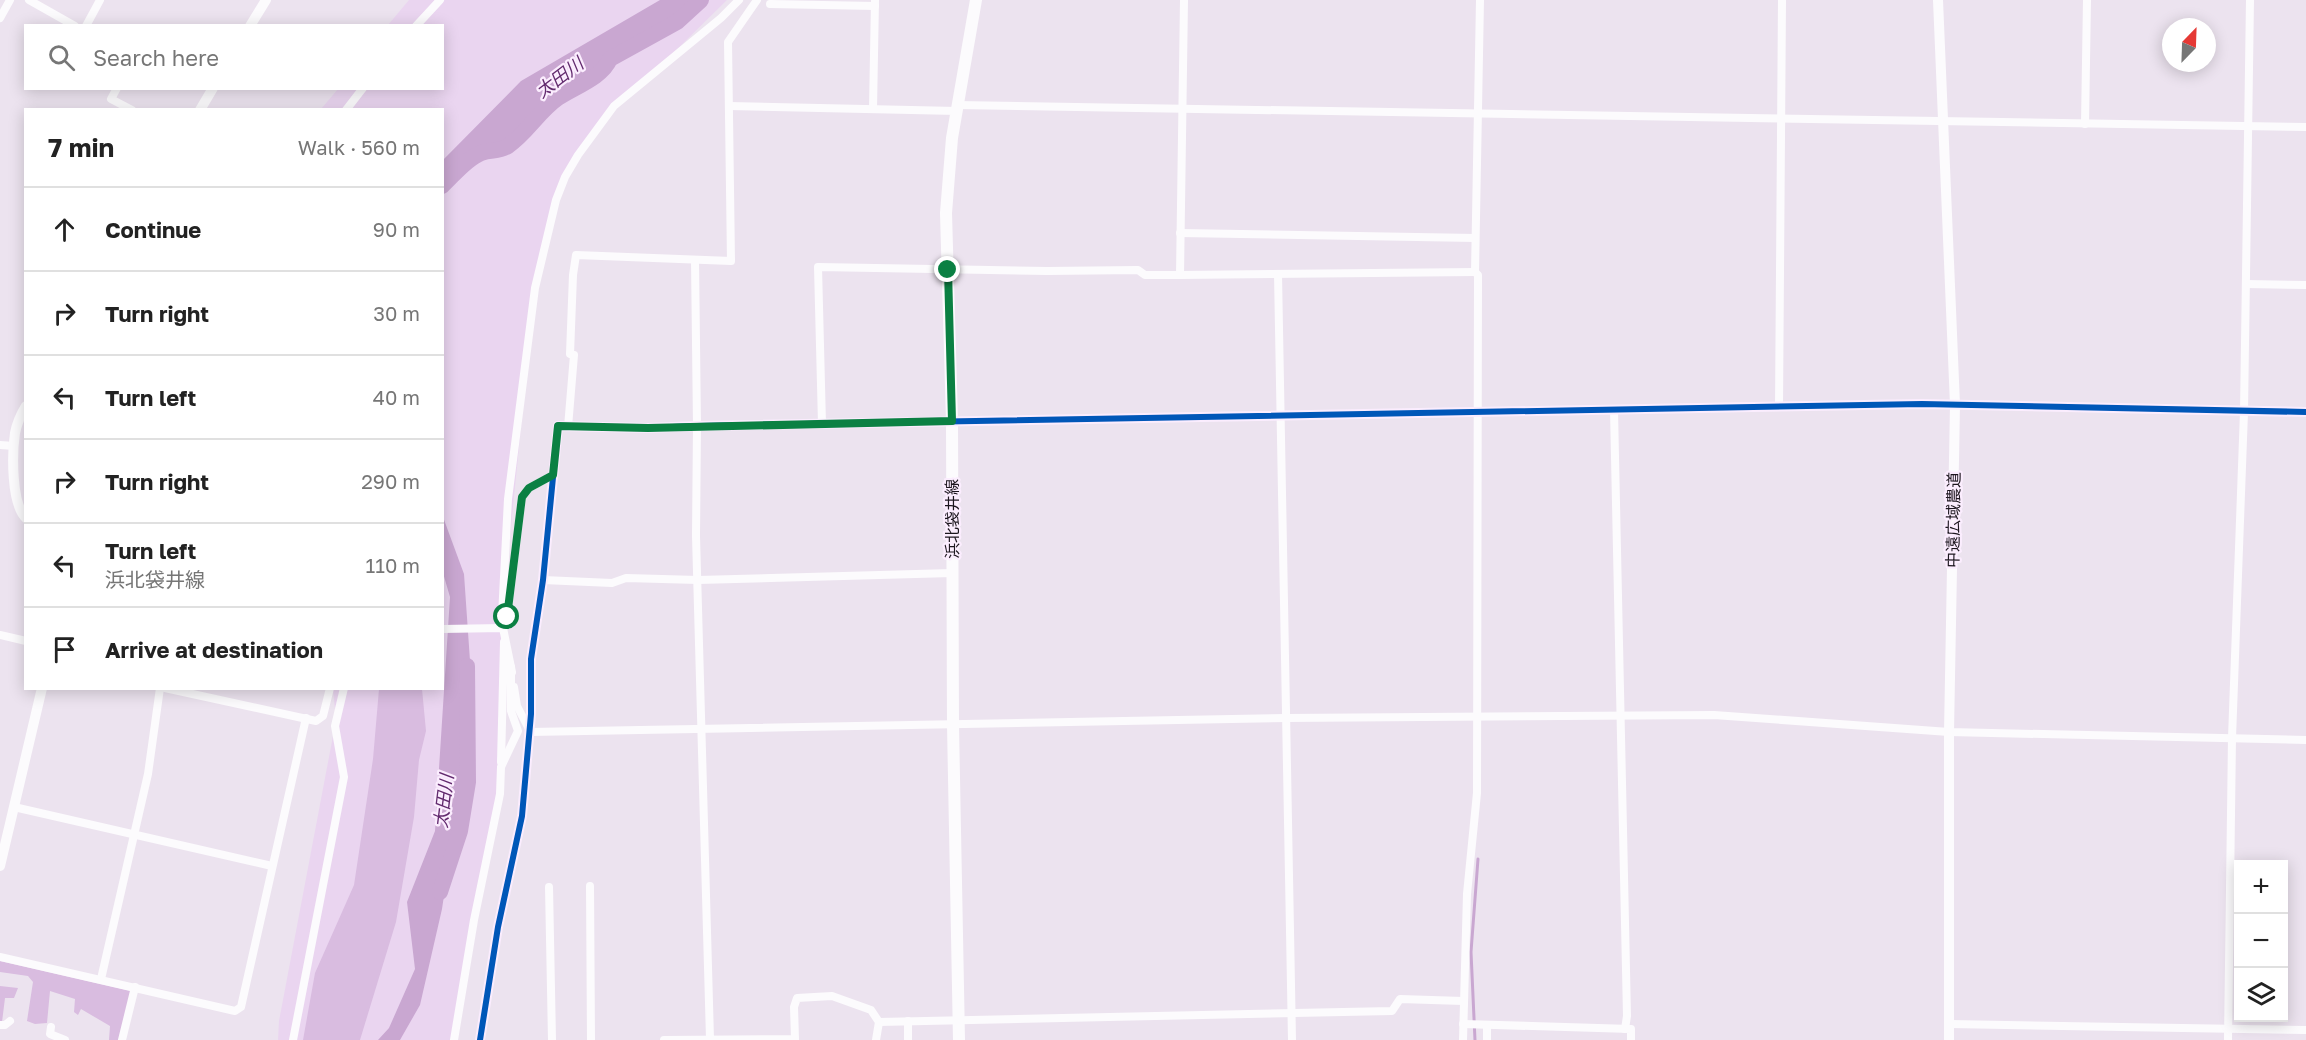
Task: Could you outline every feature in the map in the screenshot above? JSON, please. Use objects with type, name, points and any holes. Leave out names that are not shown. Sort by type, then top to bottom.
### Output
[{"type":"main road","name":"浜北袋井線","points":[[959,1040],[953,725],[952,421],[946,213],[957,108],[976,0]]},
{"type":"street","points":[[0,18],[10,0]]},
{"type":"street","points":[[29,0],[71,24]]},
{"type":"street","points":[[87,24],[100,0]]},
{"type":"street","points":[[251,24],[266,0]]},
{"type":"street","points":[[418,24],[440,0]]},
{"type":"street","points":[[454,1040],[474,920],[500,794],[502,616],[508,499],[535,288],[556,200],[565,177],[578,155],[614,106],[721,18],[739,0]]},
{"type":"street","points":[[568,427],[574,355],[570,354],[576,255],[731,261],[728,42],[757,0]]},
{"type":"street","points":[[1180,275],[1184,0]]},
{"type":"street","points":[[1463,1040],[1467,894],[1477,793],[1478,275],[1475,272],[1480,0]]},
{"type":"street","points":[[1779,407],[1779,118],[1782,0]]},
{"type":"street","name":"中遠広域農道","points":[[1938,0],[1955,405],[1949,732],[1949,1040]]},
{"type":"street","points":[[2085,124],[2087,0]]},
{"type":"street","points":[[2228,1040],[2232,738],[2244,412],[2250,0]]},
{"type":"street","points":[[770,4],[875,3],[873,109]]},
{"type":"street","points":[[116,90],[111,99],[128,108]]},
{"type":"street","points":[[201,108],[212,90]]},
{"type":"street","points":[[348,108],[361,90]]},
{"type":"street","points":[[729,106],[873,109],[1182,108],[2306,127]]},
{"type":"street","points":[[1180,233],[1476,238]]},
{"type":"street","points":[[695,260],[696,536],[710,1040]]},
{"type":"street","points":[[822,424],[818,267],[1047,271],[1138,270],[1145,275],[1475,272]]},
{"type":"street","points":[[1278,274],[1292,1040]]},
{"type":"street","points":[[2246,284],[2306,285]]},
{"type":"street","points":[[480,1040],[498,927],[522,816],[530,732],[531,659],[543,580],[558,426],[648,428],[1955,405],[2306,412]]},
{"type":"street","points":[[24,410],[18,421],[14,446],[16,497],[18,508],[24,516]]},
{"type":"street","points":[[1614,410],[1627,1016],[1625,1029]]},
{"type":"street","points":[[0,445],[14,446]]},
{"type":"street","points":[[530,732],[517,706],[507,639],[502,628],[507,617],[522,497],[529,488],[553,475]]},
{"type":"street","points":[[543,580],[612,583],[626,578],[698,580],[952,573]]},
{"type":"street","points":[[444,629],[502,628]]},
{"type":"street","points":[[0,635],[24,641]]},
{"type":"street","points":[[501,767],[518,730],[511,711],[511,667]]},
{"type":"street","points":[[0,866],[42,690]]},
{"type":"street","points":[[101,979],[136,835],[148,774],[160,690]]},
{"type":"street","points":[[187,691],[316,721],[321,720],[324,714],[330,690]]},
{"type":"street","points":[[293,1040],[345,777],[335,726],[344,690]]},
{"type":"street","points":[[530,732],[1422,716],[1714,715],[1949,732],[2306,741]]},
{"type":"street","points":[[0,957],[235,1011],[241,1007],[306,718]]},
{"type":"street","points":[[14,807],[272,866]]},
{"type":"street","points":[[549,886],[552,1040]]},
{"type":"street","points":[[590,886],[591,1040]]},
{"type":"street","points":[[122,1040],[135,987]]},
{"type":"street","points":[[664,1040],[795,1039],[794,1006],[797,998],[832,996],[872,1010],[879,1022],[876,1040]]},
{"type":"street","points":[[879,1022],[1392,1011],[1400,999],[1463,1001]]},
{"type":"street","points":[[0,1024],[4,1025],[10,1021]]},
{"type":"street","points":[[908,1022],[908,1040]]},
{"type":"street","points":[[1463,1024],[1631,1029],[1631,1040]]},
{"type":"street","points":[[1950,1024],[2306,1030]]},
{"type":"street","points":[[1487,1025],[1487,1040]]},
{"type":"street","points":[[51,1027],[50,1034],[65,1040]]},
{"type":"shaded area","points":[[409,0],[727,0],[596,129],[558,195],[535,288],[502,616],[500,794],[456,1040],[278,1040],[279,1021],[336,720],[333,690],[444,690],[444,108],[322,108],[337,90],[444,90],[444,24],[389,24]]},
{"type":"shaded area","points":[[379,690],[422,690],[426,731],[419,760],[414,817],[396,922],[360,1040],[303,1040],[315,973],[354,885],[373,759]]},
{"type":"shaded area","points":[[0,961],[131,991],[121,1040],[109,1040],[110,1026],[81,1009],[78,1015],[74,1012],[75,999],[50,991],[47,1023],[35,1024],[27,1021],[33,982],[28,976],[0,972]]},
{"type":"shaded area","points":[[0,986],[18,988],[14,998],[5,998],[2,1022],[0,1021]]},
{"type":"water","points":[[660,0],[701,0],[677,22],[610,59],[607,65],[577,88],[543,110],[519,137],[498,151],[483,152],[461,168],[444,186],[444,159],[521,81]]},
{"type":"water","points":[[444,520],[464,574],[470,661],[460,787],[442,909],[420,1005],[400,1040],[378,1040],[389,1028],[415,969],[407,902],[435,831],[450,597],[444,576]]},
{"type":"waterway","name":"太田川","points":[[444,184],[465,163],[476,156],[508,146],[558,98],[601,72],[610,59],[677,22],[701,0]]},
{"type":"waterway","name":"太田川","points":[[440,892],[460,831],[468,782],[467,666]]},
{"type":"waterway","points":[[1475,1040],[1471,952],[1478,859]]},
{"type":"cycle path","points":[[480,1040],[498,927],[522,816],[531,714],[531,659],[543,580],[558,426],[648,428],[1922,404],[2306,412]]},
{"type":"route","points":[[507,617],[522,497],[529,488],[553,475],[558,426],[648,428],[952,421],[948,270]]}]
